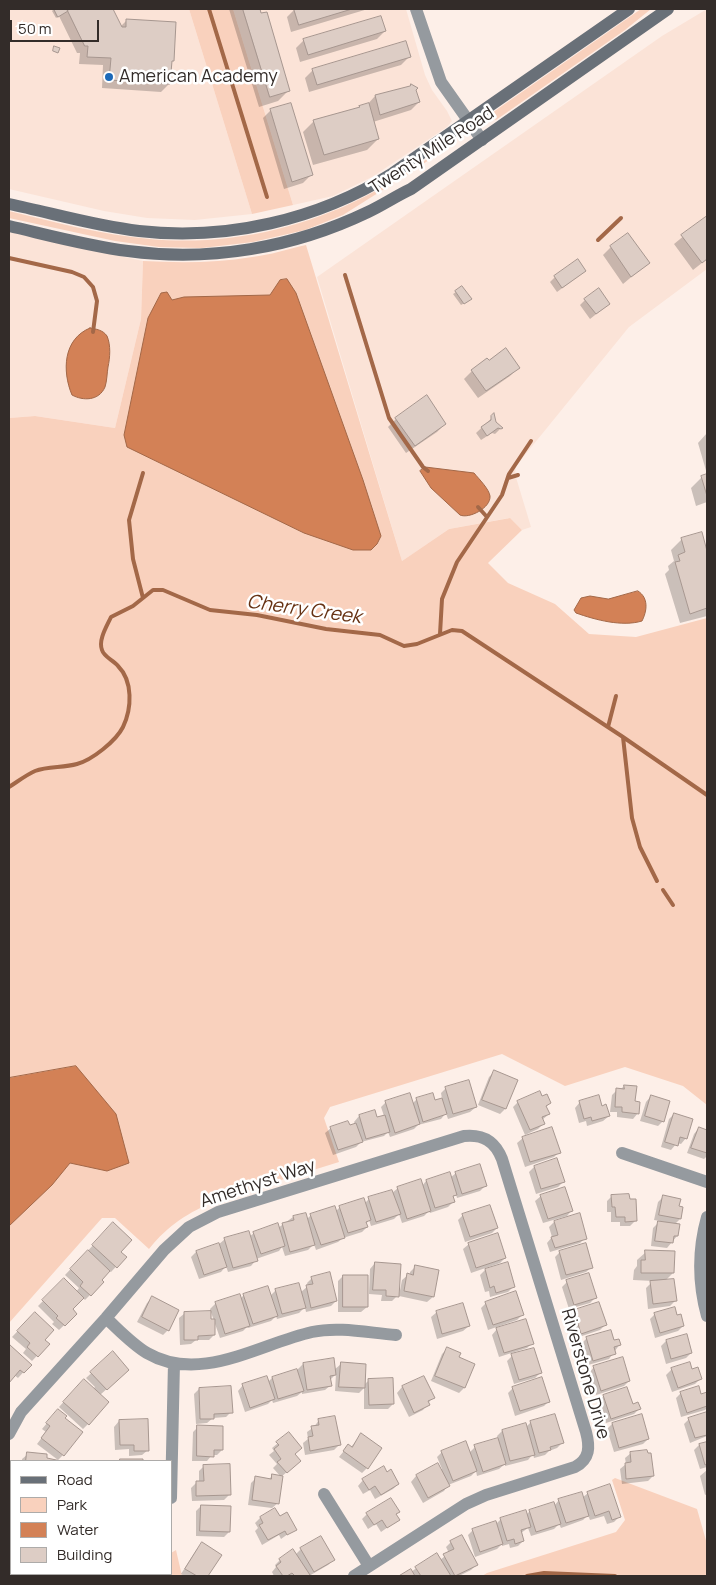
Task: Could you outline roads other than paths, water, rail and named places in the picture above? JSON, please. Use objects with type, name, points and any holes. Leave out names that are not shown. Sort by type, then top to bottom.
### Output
[{"type":"main road","name":"Twenty Mile Road","points":[[9,204],[139,231],[168,233],[212,232],[254,227],[307,213],[368,187],[402,168],[629,9]]},
{"type":"main road","name":"Twenty Mile Road","points":[[9,226],[102,247],[148,253],[203,254],[252,250],[308,236],[367,213],[411,188],[668,9]]},
{"type":"street","points":[[416,9],[440,82],[482,140]]},
{"type":"street","name":"Amethyst Way","points":[[9,1434],[22,1412],[168,1246],[189,1227],[208,1216],[464,1136],[479,1135],[487,1138]]},
{"type":"street","name":"Riverstone Drive","points":[[354,1576],[476,1499],[575,1467],[580,1465],[587,1456],[589,1442],[505,1168],[498,1150],[487,1138]]},
{"type":"street","points":[[622,1153],[707,1182]]},
{"type":"street","points":[[707,1217],[700,1270],[707,1316]]},
{"type":"street","points":[[106,1318],[147,1352],[174,1362],[198,1365],[215,1362],[314,1332],[342,1331],[396,1336]]},
{"type":"street","points":[[172,1460],[174,1362]]},
{"type":"street","points":[[324,1494],[370,1566]]},
{"type":"water","points":[[287,279],[296,293],[381,536],[371,550],[353,550],[304,533],[127,447],[124,435],[148,318],[161,293],[167,292],[172,300],[184,297],[270,295],[280,280]]},
{"type":"water","points":[[90,328],[97,329],[107,336],[110,356],[105,387],[99,395],[86,399],[72,395],[66,366],[67,357],[74,340]]},
{"type":"water","points":[[425,467],[474,473],[488,490],[490,496],[487,505],[474,514],[460,515],[431,488],[420,471]]},
{"type":"water","points":[[638,591],[644,597],[646,605],[642,621],[634,623],[609,622],[576,613],[574,610],[581,598],[590,596],[608,599]]},
{"type":"water","points":[[76,1066],[116,1114],[129,1163],[107,1171],[70,1163],[52,1185],[9,1226],[9,1078]]},
{"type":"waterway","points":[[209,9],[267,197]]},
{"type":"waterway","points":[[598,240],[621,218]]},
{"type":"waterway","points":[[9,258],[72,272],[84,277],[93,287],[97,301],[93,332]]},
{"type":"waterway","points":[[345,275],[389,418],[423,467],[428,471]]},
{"type":"waterway","points":[[440,634],[442,599],[457,562],[502,495],[509,474],[531,441]]},
{"type":"waterway","points":[[143,473],[129,520],[133,559],[143,598]]},
{"type":"waterway","points":[[508,478],[518,475]]},
{"type":"waterway","points":[[478,507],[487,517]]},
{"type":"waterway","name":"Cherry Creek","points":[[9,787],[35,771],[83,762],[103,749],[120,732],[128,712],[129,687],[123,672],[103,652],[101,646],[102,638],[111,617],[133,606],[153,590],[163,590],[210,610],[257,615],[326,629],[380,635],[404,646],[417,644],[452,630],[462,631],[707,795]]},
{"type":"waterway","points":[[608,727],[616,696]]},
{"type":"waterway","points":[[623,737],[632,818],[640,847],[657,881]]},
{"type":"waterway","points":[[663,890],[673,905]]},
{"type":"waterway","points":[[527,1576],[544,1573],[615,1576]]},
{"type":"place","name":"American Academy","points":[[109,77]]}]
